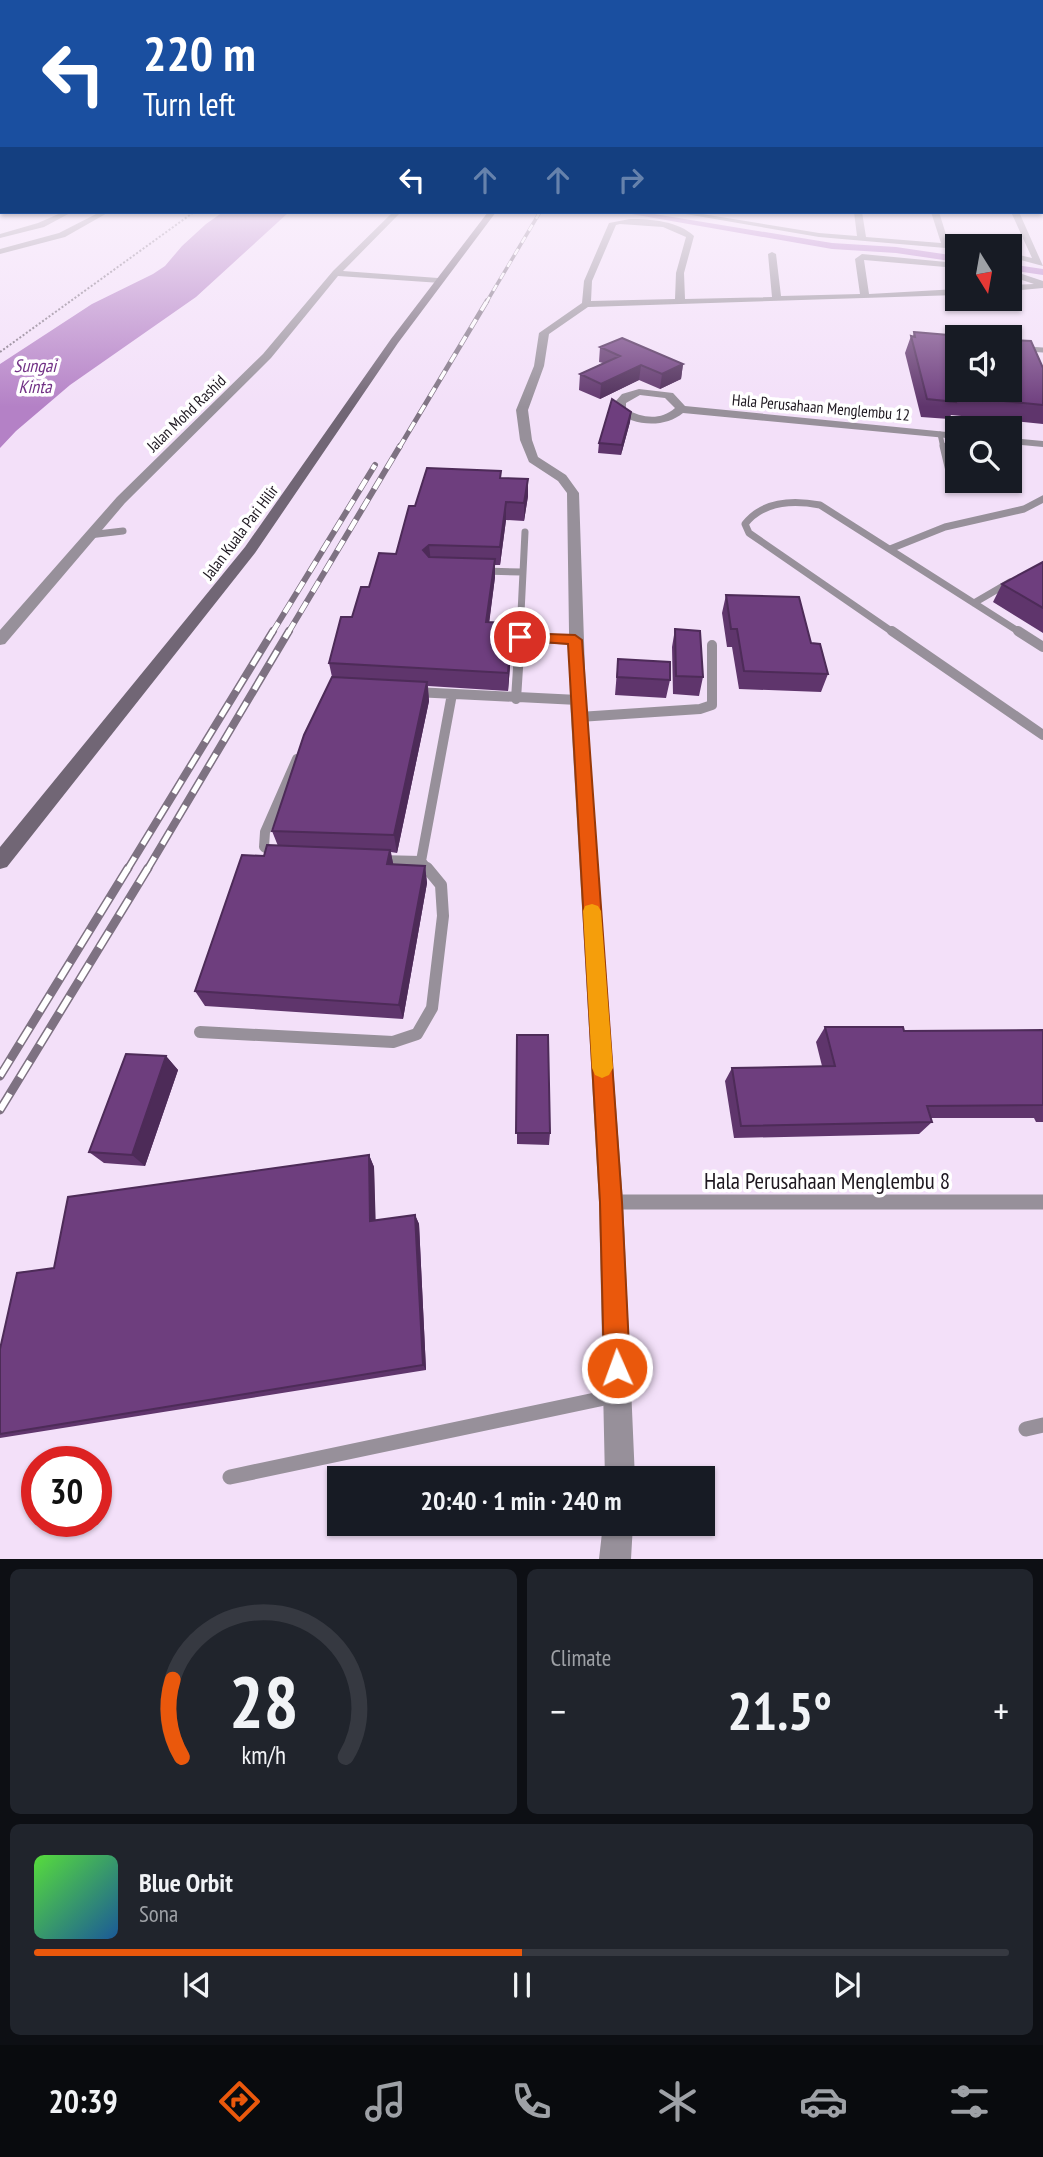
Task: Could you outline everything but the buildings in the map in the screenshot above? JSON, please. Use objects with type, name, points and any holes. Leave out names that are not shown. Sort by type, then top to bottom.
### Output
[{"type":"street","name":"Jalan Mohd Rashid","points":[[0,640],[89,535],[180,439],[267,356],[347,262]]},
{"type":"street","name":"Jalan Kuala Pari Hilir","points":[[0,861],[250,550],[453,262]]},
{"type":"street","points":[[586,304],[588,281],[596,262]]},
{"type":"street","points":[[680,301],[683,262]]},
{"type":"street","points":[[773,262],[777,299]]},
{"type":"street","points":[[859,262],[865,298]]},
{"type":"street","points":[[918,262],[945,264]]},
{"type":"street","points":[[336,273],[438,281]]},
{"type":"street","points":[[1022,277],[1043,285]]},
{"type":"street","points":[[1022,287],[1043,285]]},
{"type":"street","points":[[620,1466],[611,1202],[578,708],[573,492],[562,478],[533,459],[526,440],[522,410],[538,366],[544,333],[586,304],[865,298],[945,293]]},
{"type":"street","points":[[654,392],[669,395],[678,402],[681,409],[675,416],[662,420],[645,420],[621,410],[620,402],[626,396],[654,392]]},
{"type":"street","name":"Hala Perusahaan Menglembu 12","points":[[681,409],[945,435]]},
{"type":"street","points":[[1022,442],[1043,444]]},
{"type":"street","points":[[615,1559],[617,1536]]},
{"type":"lane","points":[[1022,349],[1043,350]]},
{"type":"lane","points":[[940,434],[945,455]]},
{"type":"lane","points":[[890,549],[945,527],[1024,509],[1043,499]]},
{"type":"lane","points":[[1043,647],[820,505],[785,502],[749,516],[745,524],[749,533],[1043,734]]},
{"type":"lane","points":[[89,535],[123,531]]},
{"type":"lane","points":[[516,699],[525,532]]},
{"type":"lane","points":[[470,570],[522,572]]},
{"type":"lane","points":[[974,603],[1020,576]]},
{"type":"lane","points":[[520,637],[575,640]]},
{"type":"lane","points":[[410,692],[516,699],[578,708],[700,709],[712,705],[714,698],[712,645]]},
{"type":"lane","points":[[421,861],[452,694]]},
{"type":"lane","points":[[288,856],[274,855],[264,847],[265,832],[304,744]]},
{"type":"lane","points":[[200,1032],[393,1042],[417,1034],[432,1008],[443,916],[441,885],[421,861],[368,859]]},
{"type":"lane","name":"Hala Perusahaan Menglembu 8","points":[[611,1202],[1043,1202]]},
{"type":"lane","points":[[230,1477],[618,1395]]},
{"type":"lane","points":[[1026,1429],[1043,1425]]},
{"type":"path","points":[[0,352],[125,262]]},
{"type":"water","name":"Sungai Kinta","points":[[169,262],[235,262],[196,297],[70,385],[0,448],[0,364],[92,304]]},
{"type":"waterway","points":[[1022,269],[1043,272]]},
{"type":"railway","points":[[486,303],[510,262]]},
{"type":"railway","points":[[399,448],[487,301]]},
{"type":"railway","points":[[288,633],[400,446]]},
{"type":"railway","points":[[272,633],[375,465]]},
{"type":"railway","points":[[127,870],[273,631]]},
{"type":"railway","points":[[147,870],[289,631]]},
{"type":"railway","points":[[0,1076],[128,868]]},
{"type":"railway","points":[[0,1110],[148,868]]},
{"type":"slow traffic","points":[[592,911],[602,1068]]},
{"type":"route","points":[[520,637],[575,640],[611,1202],[617,1368]]}]
